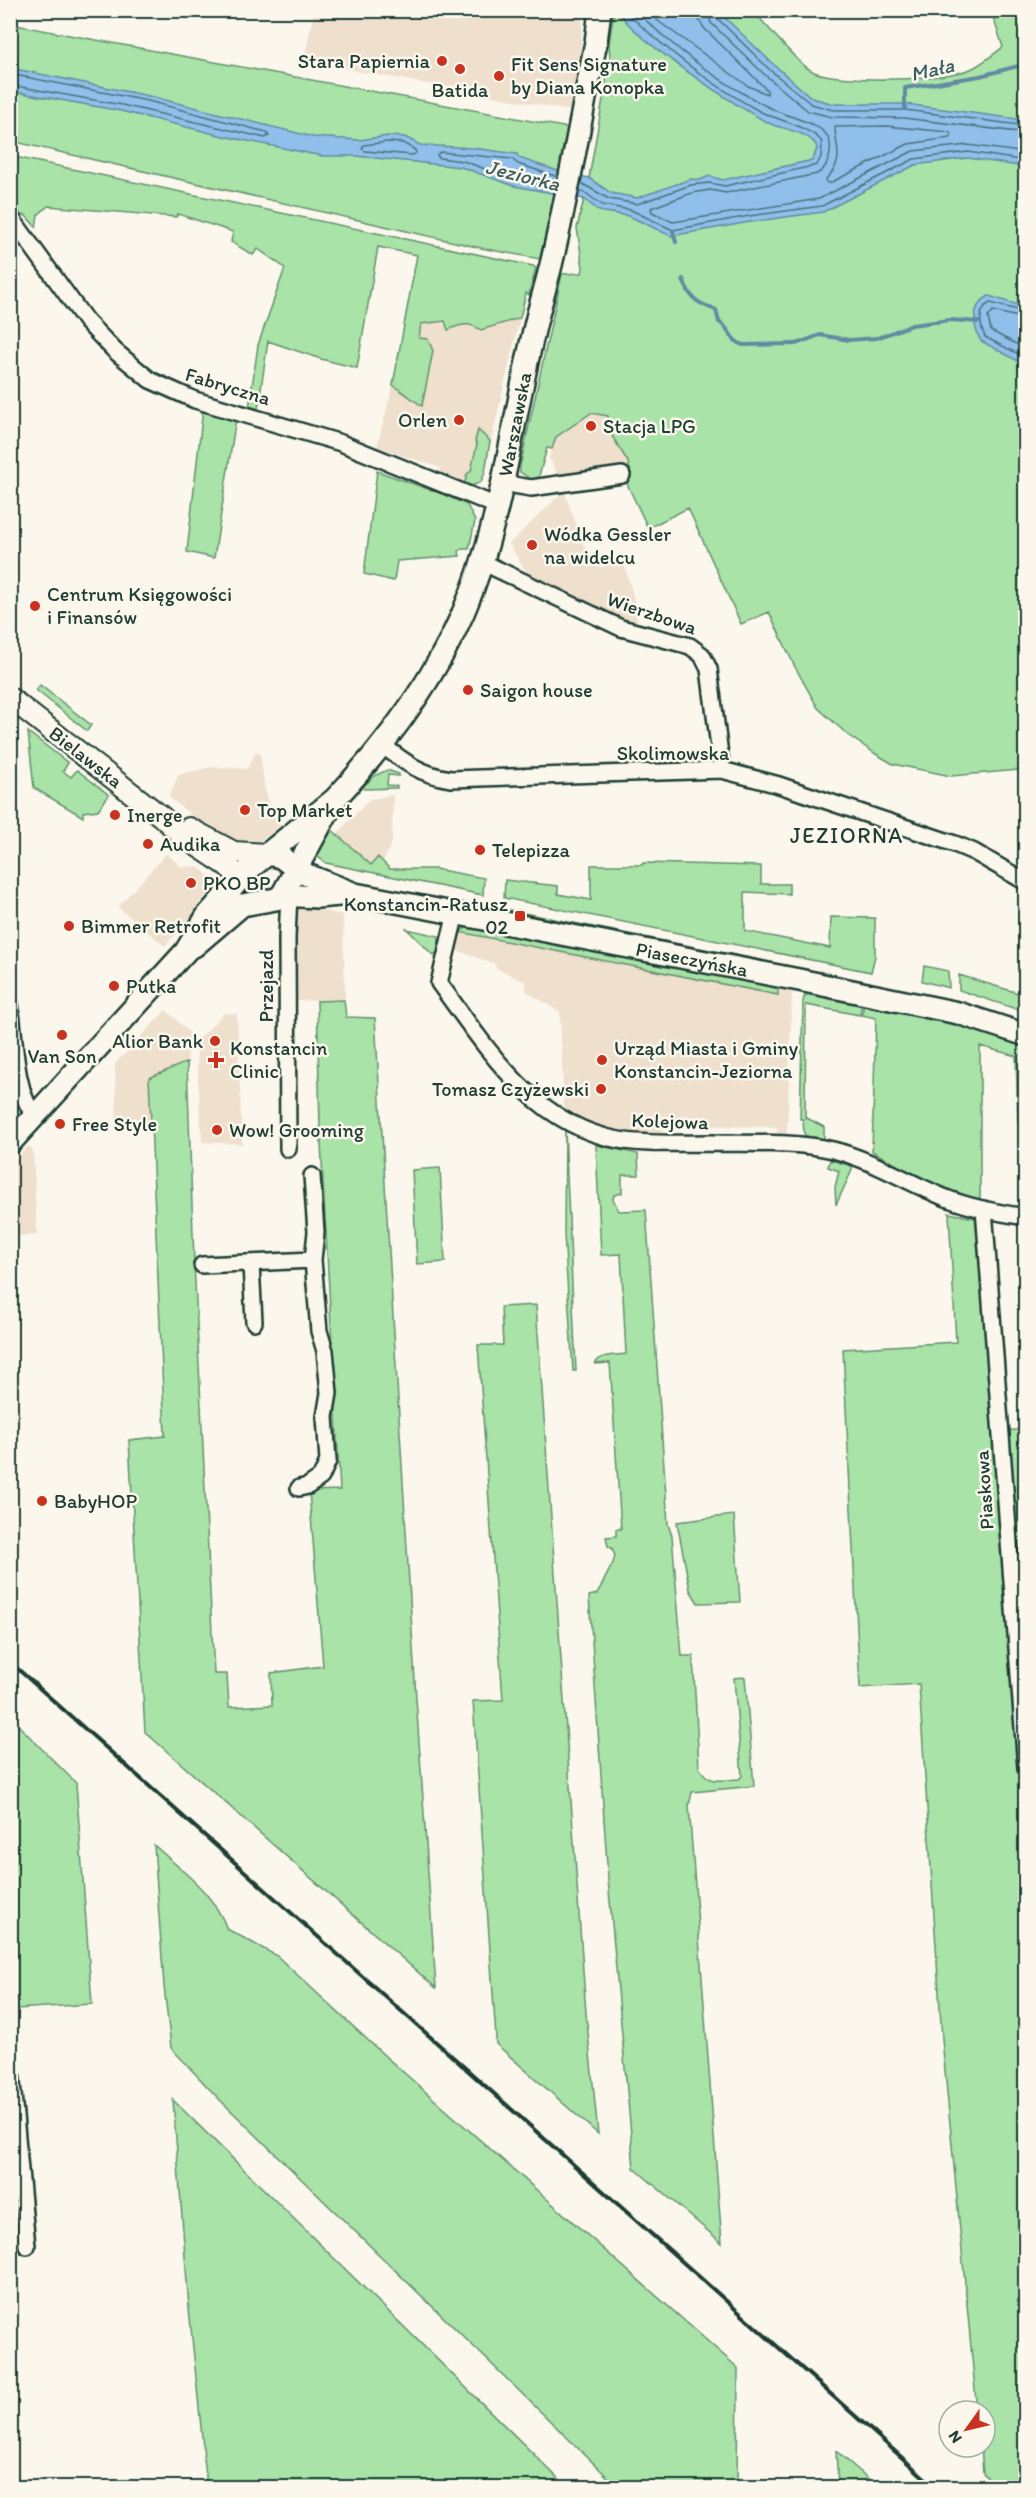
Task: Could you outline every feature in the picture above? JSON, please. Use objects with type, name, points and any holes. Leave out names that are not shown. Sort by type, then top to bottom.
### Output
[{"type":"main road","name":"Warszawska","points":[[281,896],[335,799],[406,712],[442,656],[461,617],[482,562],[497,506],[533,336],[554,252],[579,131],[600,10]]},
{"type":"main road","name":"Warszawska","points":[[241,878],[335,799]]},
{"type":"main road","name":"Piaseczyńska","points":[[267,854],[284,858],[295,869],[355,894],[958,1013],[1026,1035]]},
{"type":"main road","points":[[186,951],[207,916],[241,878],[281,896]]},
{"type":"main road","name":"Piaseczyńska","points":[[281,896],[317,897],[355,894]]},
{"type":"main road","points":[[10,1143],[186,951],[217,928],[238,907],[249,902],[281,896]]},
{"type":"street","name":"Fabryczna","points":[[10,216],[86,321],[115,351],[150,380],[195,400],[341,443],[497,506]]},
{"type":"street","points":[[501,483],[538,488],[622,475]]},
{"type":"street","name":"Wierzbowa","points":[[482,562],[621,628],[690,646],[698,651],[709,669],[722,770]]},
{"type":"street","name":"Bielawska","points":[[10,698],[162,817],[185,838],[226,865],[241,878]]},
{"type":"street","name":"Skolimowska","points":[[381,744],[412,768],[451,779],[722,770],[779,785],[955,844],[974,852],[1026,882]]},
{"type":"street","name":"Bielawska","points":[[162,817],[234,852],[267,854]]},
{"type":"street","name":"Przejazd","points":[[281,896],[287,938],[288,1149]]},
{"type":"street","name":"Kolejowa","points":[[456,913],[439,983],[500,1066],[526,1093],[562,1120],[593,1133],[631,1142],[795,1144],[834,1150],[945,1198],[984,1209],[1026,1217]]},
{"type":"street","points":[[10,1004],[21,1086],[28,1107],[35,1116]]},
{"type":"street","points":[[298,1488],[316,1481],[325,1473],[328,1461],[325,1417],[329,1393],[325,1351],[319,1331],[313,1260],[316,1232],[312,1176]]},
{"type":"street","name":"Piaskowa","points":[[984,1209],[1026,1768]]},
{"type":"street","points":[[202,1265],[313,1260]]},
{"type":"street","points":[[251,1264],[254,1322]]},
{"type":"street","points":[[10,2061],[27,2246]]},
{"type":"shaded area","name":"Stara Papiernia","points":[[314,11],[583,11],[580,60],[572,111],[304,61]]},
{"type":"shaded area","points":[[520,318],[482,480],[471,487],[439,473],[441,468],[377,447],[393,385],[422,405],[419,338],[421,324],[445,320],[474,325],[481,330]]},
{"type":"shaded area","points":[[591,413],[608,416],[612,436],[628,462],[630,470],[555,477],[556,470],[549,458],[556,437]]},
{"type":"shaded area","points":[[564,491],[584,546],[600,567],[623,559],[635,603],[638,627],[566,596],[525,570],[509,544]]},
{"type":"shaded area","points":[[256,752],[260,752],[265,790],[275,818],[281,825],[255,845],[241,844],[198,821],[169,797],[178,775],[211,767],[247,769]]},
{"type":"shaded area","points":[[393,795],[392,842],[383,862],[378,858],[371,866],[337,834],[370,799]]},
{"type":"shaded area","points":[[166,854],[182,867],[197,866],[213,880],[208,885],[211,890],[198,904],[201,907],[165,946],[118,907]]},
{"type":"shaded area","points":[[300,906],[343,915],[345,1000],[290,1001],[292,912]]},
{"type":"shaded area","points":[[467,926],[789,988],[792,993],[787,1132],[784,1137],[778,1137],[777,1127],[663,1125],[662,1135],[631,1132],[581,1121],[564,1113],[560,1012],[526,991],[526,982],[496,968],[495,964],[456,950],[459,932]]},
{"type":"shaded area","points":[[166,1010],[190,1033],[187,1062],[149,1078],[150,1121],[117,1126],[115,1064]]},
{"type":"shaded area","points":[[224,1013],[237,1014],[242,1144],[202,1142],[196,1042]]},
{"type":"shaded area","points":[[28,1146],[33,1150],[37,1235],[11,1237],[11,1165]]},
{"type":"green space","points":[[614,11],[753,11],[791,53],[814,72],[847,78],[894,79],[941,76],[973,68],[1003,47],[991,11],[1025,11],[1025,767],[1019,770],[951,776],[893,764],[849,736],[818,708],[795,667],[769,612],[741,624],[688,508],[648,528],[628,486],[624,471],[630,470],[628,462],[612,436],[608,416],[591,413],[556,437],[552,449],[547,448],[537,483],[528,482],[529,478],[520,472],[562,274],[582,273],[577,228],[589,178],[610,59],[609,43]]},
{"type":"green space","points":[[10,24],[569,128],[540,259],[481,248],[11,141]]},
{"type":"green space","points":[[10,156],[536,268],[529,295],[526,293],[520,318],[481,330],[465,325],[448,330],[445,321],[421,324],[419,338],[428,339],[433,351],[422,406],[393,385],[417,255],[378,247],[357,368],[321,359],[268,341],[258,409],[249,408],[258,345],[285,268],[258,249],[253,255],[231,242],[233,232],[178,214],[176,217],[48,206],[38,215],[36,227],[25,215],[18,218],[11,207]]},
{"type":"green space","points":[[203,408],[236,418],[214,558],[187,552]]},
{"type":"green space","points":[[478,430],[490,441],[481,482],[469,487],[465,482],[467,474],[471,471]]},
{"type":"green space","points":[[377,471],[467,505],[475,521],[469,549],[459,551],[460,556],[397,561],[394,581],[364,574]]},
{"type":"green space","points":[[40,685],[91,725],[87,731],[36,690]]},
{"type":"green space","points":[[28,732],[68,763],[63,771],[71,777],[77,770],[109,795],[98,810],[83,812],[83,817],[34,788]]},
{"type":"green space","points":[[387,770],[399,774],[399,776],[388,775],[387,785],[397,786],[397,788],[364,789],[364,786],[374,776]]},
{"type":"green space","points":[[330,828],[371,865],[378,857],[390,869],[435,869],[484,878],[483,895],[326,863],[318,857],[317,852]]},
{"type":"green space","points":[[643,863],[761,866],[761,884],[789,884],[789,894],[745,892],[745,931],[830,948],[831,917],[875,918],[875,956],[871,972],[504,898],[505,880],[558,886],[558,894],[591,900],[591,865],[642,865]]},
{"type":"green space","points":[[504,909],[870,982],[869,985],[503,912]]},
{"type":"green space","points":[[471,925],[778,986],[778,995],[459,932]]},
{"type":"green space","points":[[407,929],[439,936],[438,952],[433,955]]},
{"type":"green space","points":[[924,966],[948,971],[949,988],[922,981]]},
{"type":"green space","points":[[959,975],[1025,995],[1025,1012],[959,990]]},
{"type":"green space","points":[[810,992],[862,1003],[860,1015],[806,1005],[805,1117],[824,1127],[824,1140],[806,1136],[803,1119],[800,1119],[803,1002],[804,997]]},
{"type":"green space","points":[[344,1000],[346,1017],[375,1018],[436,1988],[145,1732],[129,1440],[165,1436],[149,1078],[187,1062],[194,1262],[214,1674],[227,1674],[229,1707],[272,1705],[271,1673],[323,1666],[309,1491],[340,1490],[320,1126],[317,1001]]},
{"type":"green space","points":[[864,1003],[951,1022],[1025,1045],[1025,1121],[1018,1121],[1016,1056],[980,1046],[980,1202],[936,1187],[872,1151],[876,1018],[862,1015]]},
{"type":"green space","points":[[565,1131],[576,1371],[573,1371],[564,1234]]},
{"type":"green space","points":[[596,1145],[638,1154],[639,1175],[622,1175],[622,1193],[614,1195],[613,1199],[619,1211],[646,1210],[668,1524],[672,1536],[682,1656],[693,1656],[699,1767],[711,1779],[739,1779],[742,1776],[734,1678],[745,1677],[754,1786],[692,1792],[689,1806],[722,2243],[634,2168],[608,1879],[589,1596],[597,1594],[613,1563],[615,1556],[612,1548],[608,1546],[606,1537],[616,1536],[616,1529],[621,1529],[610,1363],[595,1364],[601,1358],[626,1354],[621,1254],[601,1255]]},
{"type":"green space","points":[[830,1160],[852,1166],[836,1205],[835,1187],[839,1171],[828,1167]]},
{"type":"green space","points":[[440,1168],[445,1262],[417,1264],[412,1170]]},
{"type":"green space","points":[[949,1213],[980,1219],[1022,1809],[1026,1810],[1025,2487],[997,2487],[983,2473],[982,2459],[997,2459],[997,2399],[976,2399],[942,2039],[919,1684],[860,1688],[843,1349],[956,1342]]},
{"type":"green space","points":[[536,1305],[586,2013],[598,2134],[496,2044],[473,1701],[503,1700],[478,1345],[503,1345],[501,1307]]},
{"type":"green space","points":[[1025,1429],[1025,1695],[1005,1431]]},
{"type":"green space","points":[[734,1515],[740,1602],[698,1603],[690,1590],[677,1522]]},
{"type":"green space","points":[[10,1717],[76,1783],[92,2004],[16,2009],[10,1961]]},
{"type":"green space","points":[[154,1845],[205,1893],[214,1904],[227,1929],[277,1956],[385,2056],[738,2368],[737,2487],[618,2487],[218,2098],[171,2048],[164,1986]]},
{"type":"green space","points":[[173,2100],[567,2487],[207,2487],[189,2308]]},
{"type":"green space","points":[[836,2451],[869,2479],[869,2487],[838,2487]]},
{"type":"water","name":"Jeziorka","points":[[618,10],[718,11],[812,98],[834,104],[905,104],[1025,120],[1025,167],[968,158],[915,165],[823,212],[671,236],[629,216],[599,211],[584,199],[514,186],[461,167],[356,156],[322,156],[223,136],[121,111],[11,91],[10,68],[149,96],[313,137],[359,140],[388,136],[405,137],[420,145],[473,148],[517,154],[519,158],[558,171],[589,178],[611,193],[637,198],[691,179],[700,180],[709,176],[723,180],[813,160],[817,148],[811,139],[773,125],[714,90],[643,37]]},
{"type":"water","points":[[989,296],[1025,307],[1025,365],[981,341],[975,322],[976,310]]},
{"type":"waterway","name":"Mała","points":[[905,108],[905,88],[980,76],[1026,64]]},
{"type":"waterway","points":[[673,231],[676,242]]},
{"type":"waterway","points":[[683,279],[691,295],[703,305],[716,310],[719,322],[735,341],[743,345],[796,344],[820,335],[849,340],[877,338],[912,325],[950,320],[979,322]]},
{"type":"railway","points":[[10,1662],[936,2488]]},
{"type":"place","name":"Stara Papiernia","points":[[442,61]]},
{"type":"place","name":"Batida","points":[[460,69]]},
{"type":"place","name":"Fit Sens Signature by Diana Konopka","points":[[499,76]]},
{"type":"place","name":"Orlen","points":[[459,420]]},
{"type":"place","name":"Stacja LPG","points":[[591,426]]},
{"type":"place","name":"Wódka Gessler na widelcu","points":[[532,545]]},
{"type":"place","name":"Centrum Księgowości i Finansów","points":[[35,606]]},
{"type":"place","name":"Saigon house","points":[[468,690]]},
{"type":"place","name":"Top Market","points":[[245,810]]},
{"type":"place","name":"Inerge","points":[[115,815]]},
{"type":"place","name":"Audika","points":[[148,844]]},
{"type":"place","name":"Telepizza","points":[[480,850]]},
{"type":"place","name":"PKO BP","points":[[191,883]]},
{"type":"place","name":"Konstancin-Ratusz 02","points":[[520,916]]},
{"type":"place","name":"Bimmer Retrofit","points":[[69,926]]},
{"type":"place","name":"Putka","points":[[114,986]]},
{"type":"place","name":"Van Son","points":[[62,1035]]},
{"type":"place","name":"Alior Bank","points":[[215,1041]]},
{"type":"place","name":"Konstancin Clinic","points":[[216,1060]]},
{"type":"place","name":"Urząd Miasta i Gminy Konstancin-Jeziorna","points":[[602,1060]]},
{"type":"place","name":"Tomasz Czyżewski","points":[[601,1089]]},
{"type":"place","name":"Free Style","points":[[60,1124]]},
{"type":"place","name":"Wow! Grooming","points":[[217,1130]]},
{"type":"place","name":"BabyHOP","points":[[42,1501]]},
{"type":"district","name":"JEZIORNA","points":[[847,835]]}]
